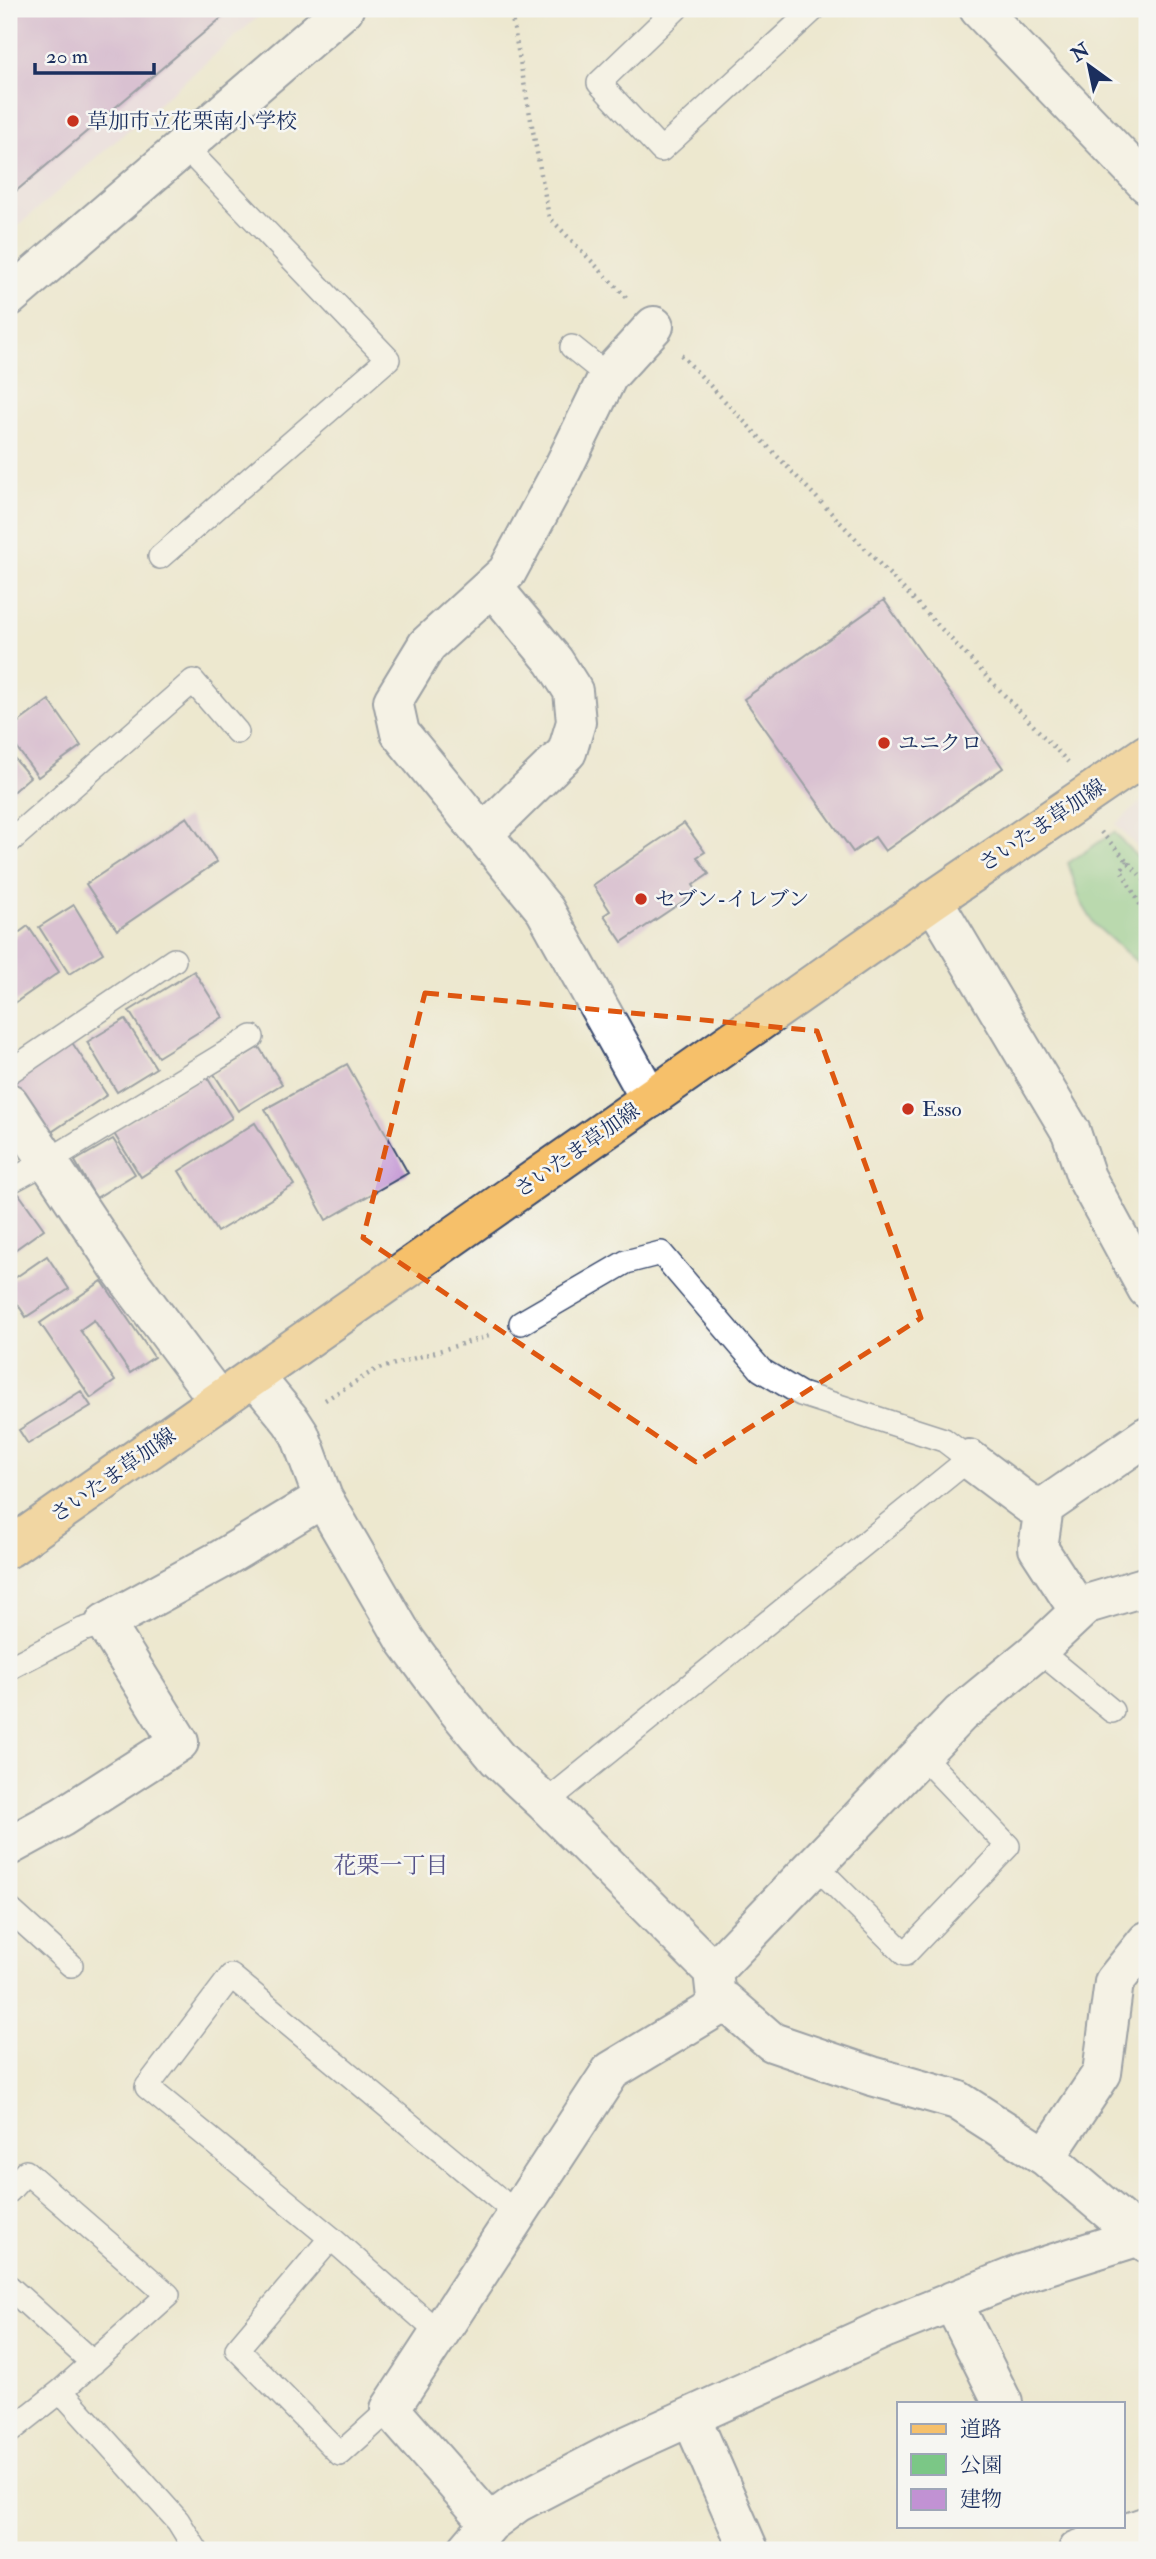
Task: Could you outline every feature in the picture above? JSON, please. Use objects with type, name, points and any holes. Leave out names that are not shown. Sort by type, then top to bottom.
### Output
[{"type":"main road","name":"さいたま草加線","points":[[9,1548],[933,901],[1142,767]]},
{"type":"street","points":[[9,297],[344,9]]},
{"type":"street","points":[[979,9],[1147,184]]},
{"type":"street","points":[[650,1099],[545,910],[400,733],[393,701],[428,645],[507,572],[563,468],[608,376],[654,326]]},
{"type":"street","points":[[483,834],[567,752],[576,722],[573,691],[554,661],[492,586]]},
{"type":"street","points":[[933,901],[1071,1132],[1086,1177],[1147,1289]]},
{"type":"street","points":[[9,1103],[118,1266],[219,1401]]},
{"type":"street","points":[[254,1376],[300,1435],[323,1498],[414,1652],[454,1706],[498,1759],[545,1803],[726,2002],[772,2042],[872,2076],[957,2100],[1046,2157],[1144,2239]]},
{"type":"street","points":[[969,1459],[1029,1504],[1044,1507],[1147,1436]]},
{"type":"street","points":[[9,1846],[62,1817],[179,1742],[105,1623],[323,1498]]},
{"type":"street","points":[[1044,1507],[1038,1548],[1080,1611]]},
{"type":"street","points":[[1144,2239],[1023,2273],[886,2328],[568,2475],[517,2503],[479,2537],[390,2409],[611,2071],[715,1989],[816,1866],[960,1714],[1038,1650],[1087,1604],[1147,1586]]},
{"type":"street","points":[[1046,2157],[1101,2073],[1114,1982],[1147,1941]]},
{"type":"street","points":[[953,2301],[1003,2402]]},
{"type":"street","points":[[691,2417],[749,2550]]},
{"type":"street","points":[[1077,2550],[1147,2526]]},
{"type":"street","points":[[1061,2528],[1068,2550]]},
{"type":"lane","points":[[676,9],[599,83],[661,150],[814,9]]},
{"type":"lane","points":[[160,556],[388,359],[184,146]]},
{"type":"lane","points":[[572,346],[608,376]]},
{"type":"lane","points":[[9,842],[193,681],[237,732]]},
{"type":"lane","points":[[9,1072],[174,960]]},
{"type":"lane","points":[[9,1182],[252,1037]]},
{"type":"lane","points":[[521,1323],[626,1262],[661,1253],[761,1370],[801,1394],[944,1440],[969,1459],[545,1803]]},
{"type":"lane","points":[[9,1668],[82,1630],[105,1623]]},
{"type":"lane","points":[[1038,1650],[1112,1711]]},
{"type":"lane","points":[[816,1866],[905,1954],[1008,1846],[922,1756]]},
{"type":"lane","points":[[9,1909],[71,1965]]},
{"type":"lane","points":[[440,2334],[331,2238],[148,2087],[231,1976],[517,2214]]},
{"type":"lane","points":[[9,2191],[26,2172],[168,2295],[61,2391],[9,2432]]},
{"type":"lane","points":[[331,2238],[237,2349],[340,2454],[390,2409]]},
{"type":"lane","points":[[9,2287],[93,2363]]},
{"type":"lane","points":[[61,2391],[178,2521],[196,2550]]},
{"type":"path","points":[[507,9],[512,18],[549,217],[1072,765]]},
{"type":"path","points":[[1098,828],[1147,883]]},
{"type":"path","points":[[1128,861],[1121,870],[1147,917]]},
{"type":"path","points":[[291,1421],[375,1370],[520,1327],[521,1323]]},
{"type":"highlighted area","points":[[425,993],[817,1031],[921,1318],[696,1462],[363,1238]]},
{"type":"shaded area","name":"草加市立花栗南小学校","points":[[9,9],[267,9],[9,234]]},
{"type":"shaded area","points":[[1147,796],[1147,858],[1116,824]]},
{"type":"green space","points":[[1114,832],[1147,868],[1147,971],[1095,925],[1081,902],[1068,863]]},
{"type":"building","name":"草加市立花栗南小学校","points":[[9,9],[232,9],[9,197]]},
{"type":"building","points":[[884,600],[1003,768],[885,851],[875,837],[853,852],[744,699]]},
{"type":"building","points":[[49,700],[81,746],[38,777],[9,737],[9,729]]},
{"type":"building","points":[[9,752],[30,777],[9,795]]},
{"type":"building","points":[[187,817],[217,862],[117,930],[86,884]]},
{"type":"building","points":[[684,823],[705,852],[697,857],[709,874],[693,885],[697,892],[622,942],[604,915],[610,911],[593,885]]},
{"type":"building","points":[[74,905],[103,953],[69,974],[39,927]]},
{"type":"building","points":[[28,926],[59,972],[9,1007],[9,940]]},
{"type":"building","points":[[194,971],[223,1017],[158,1057],[129,1011]]},
{"type":"building","points":[[125,1019],[156,1068],[117,1092],[87,1042]]},
{"type":"building","points":[[71,1041],[107,1095],[44,1137],[9,1082]]},
{"type":"building","points":[[259,1047],[282,1084],[238,1111],[214,1074]]},
{"type":"building","points":[[347,1064],[408,1173],[326,1220],[265,1109]]},
{"type":"building","points":[[205,1074],[232,1118],[141,1177],[113,1132]]},
{"type":"building","points":[[255,1123],[294,1185],[217,1232],[179,1171]]},
{"type":"building","points":[[113,1139],[135,1174],[96,1198],[75,1161]]},
{"type":"building","points":[[19,1194],[44,1229],[9,1254],[9,1201]]},
{"type":"building","points":[[47,1256],[69,1289],[26,1317],[9,1291],[9,1282]]},
{"type":"building","points":[[102,1281],[154,1357],[130,1373],[94,1320],[80,1330],[115,1381],[91,1398],[40,1323]]},
{"type":"building","points":[[81,1391],[91,1406],[28,1444],[19,1430]]},
{"type":"place","name":"草加市立花栗南小学校","points":[[73,121]]},
{"type":"place","name":"ユニクロ","points":[[884,743]]},
{"type":"place","name":"セブン-イレブン","points":[[641,899]]},
{"type":"place","name":"Esso","points":[[908,1109]]},
{"type":"district","name":"花栗一丁目","points":[[391,1865]]}]
